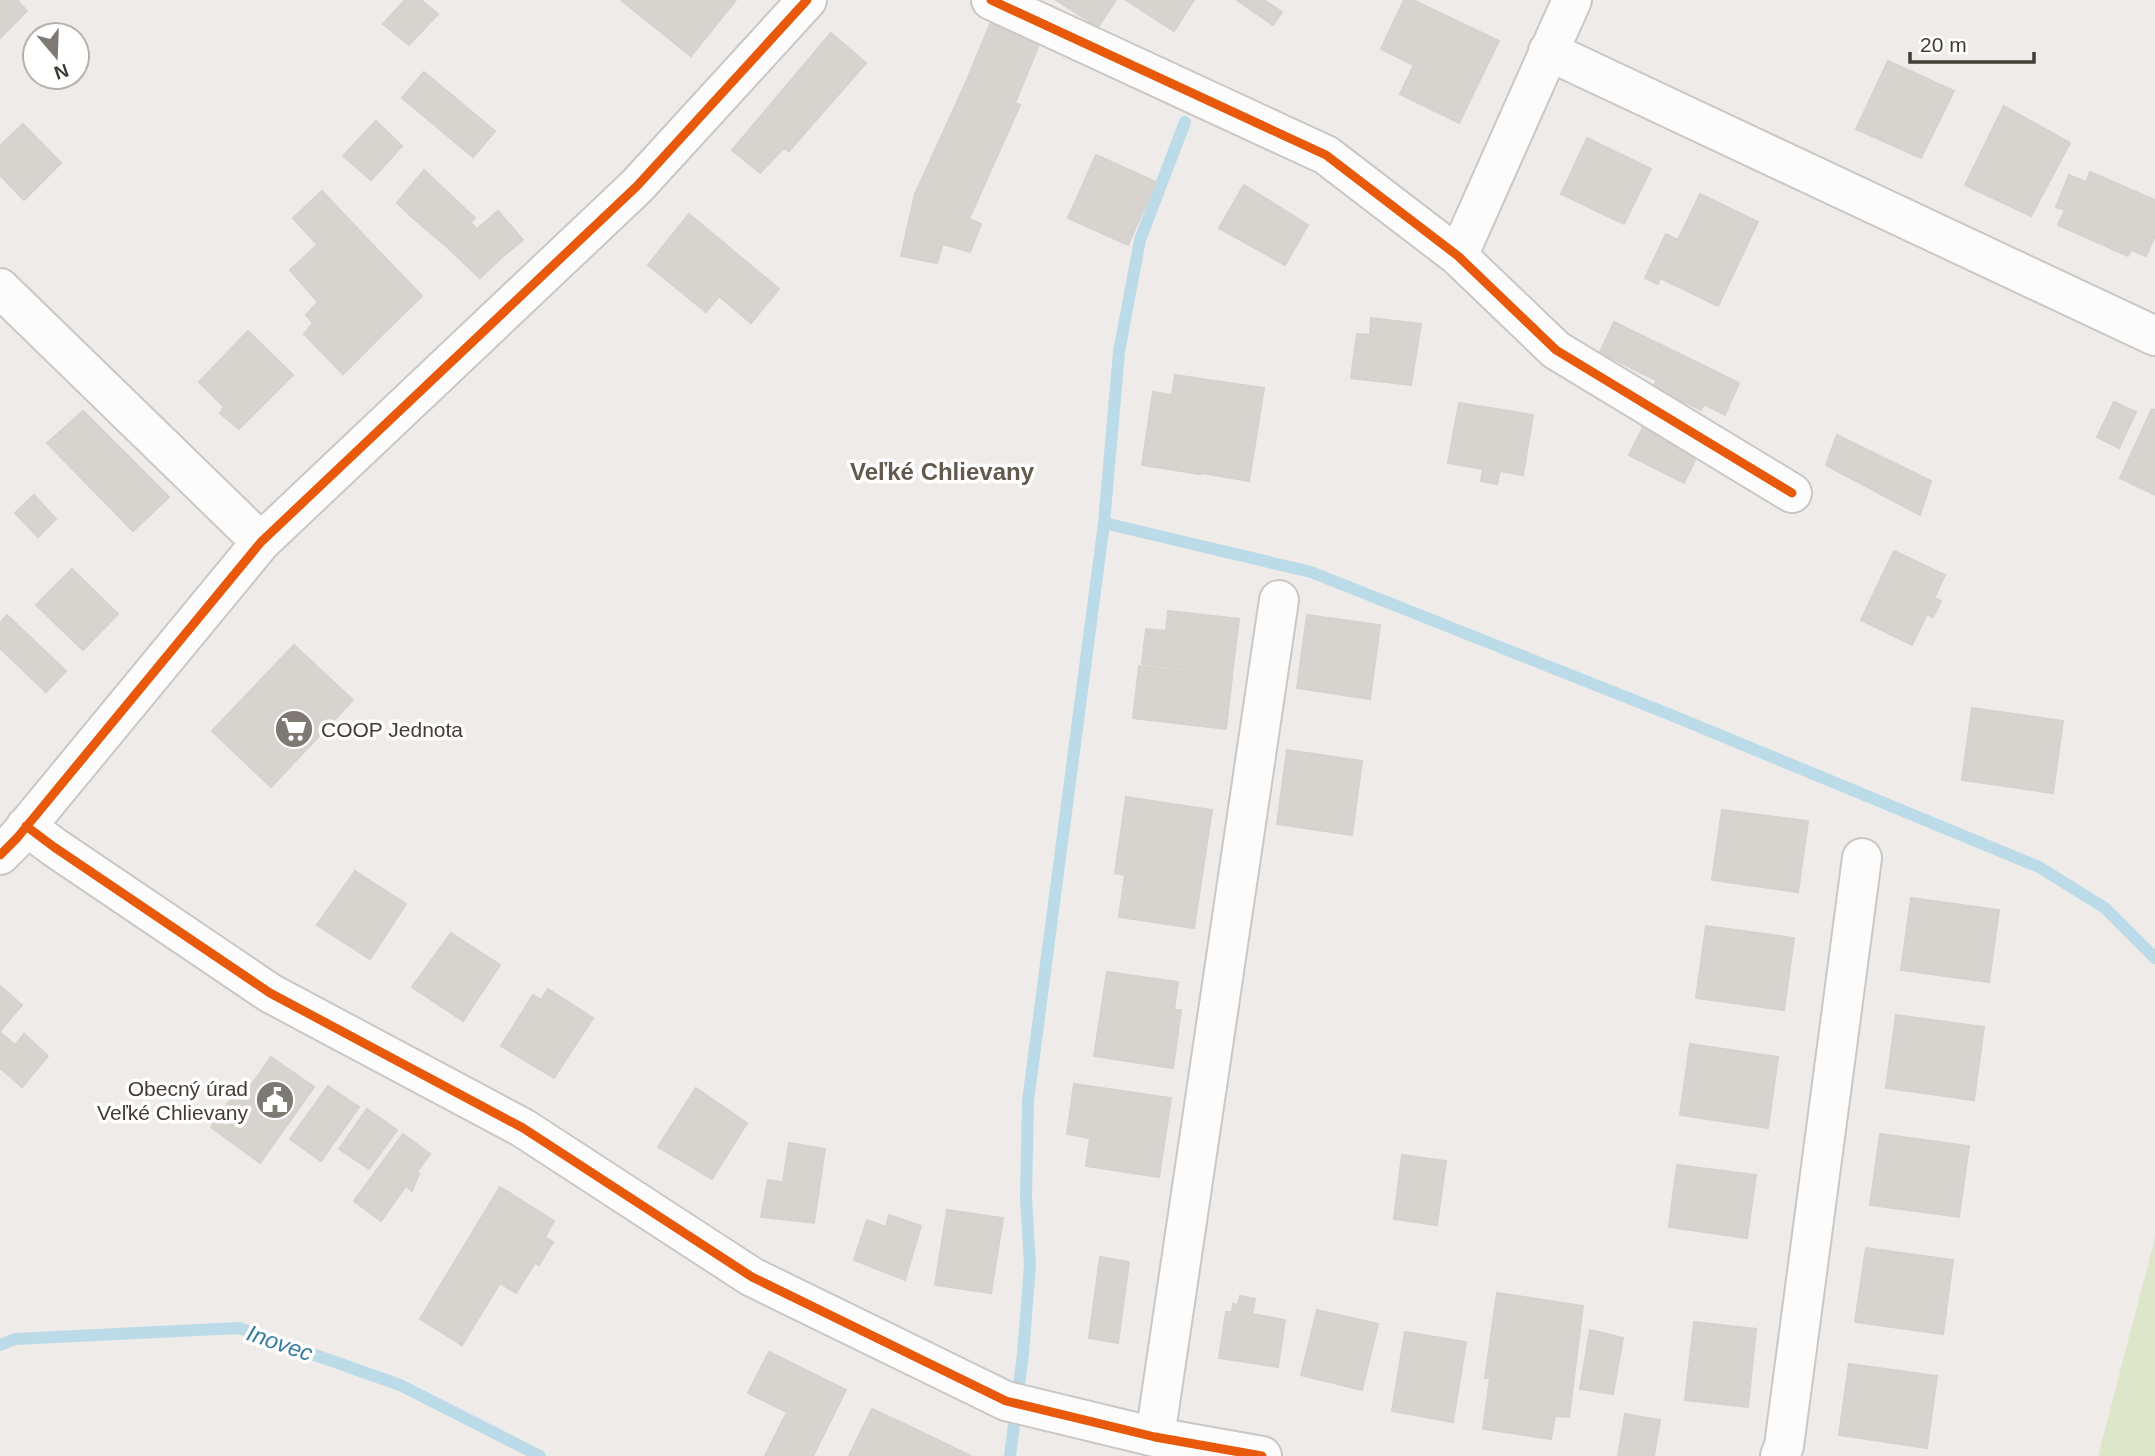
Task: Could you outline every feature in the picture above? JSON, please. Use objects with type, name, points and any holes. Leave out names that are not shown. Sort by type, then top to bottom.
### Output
[{"type":"street","points":[[0,855],[261,542],[637,186],[807,0]]},
{"type":"street","points":[[991,0],[1326,155],[1458,256],[1556,350],[1792,493]]},
{"type":"street","points":[[1458,256],[1572,0]]},
{"type":"street","points":[[1548,51],[2155,336]]},
{"type":"street","points":[[0,288],[261,542]]},
{"type":"street","points":[[1156,1437],[1279,600]]},
{"type":"street","points":[[26,826],[54,848],[270,993],[523,1128],[752,1277],[1017,1403],[1156,1437],[1262,1456]]},
{"type":"street","points":[[1780,1456],[1784,1446],[1863,858]]},
{"type":"green space","points":[[2155,1238],[2155,1456],[2098,1456]]},
{"type":"building","points":[[0,0],[17,0],[27,11],[0,38]]},
{"type":"building","points":[[405,0],[421,0],[438,14],[409,45],[383,24]]},
{"type":"building","points":[[621,0],[736,0],[691,56]]},
{"type":"building","points":[[1056,0],[1116,0],[1098,27]]},
{"type":"building","points":[[1126,0],[1194,0],[1174,31]]},
{"type":"building","points":[[1237,0],[1264,0],[1282,12],[1273,25]]},
{"type":"building","points":[[1404,0],[1413,0],[1499,41],[1459,123],[1400,94],[1414,65],[1381,49]]},
{"type":"building","points":[[993,17],[1040,42],[1015,103],[967,80]]},
{"type":"building","points":[[831,33],[866,63],[789,151],[784,148],[760,173],[732,150]]},
{"type":"building","points":[[1888,61],[1954,91],[1921,158],[1856,129]]},
{"type":"building","points":[[424,72],[495,131],[473,157],[402,98]]},
{"type":"building","points":[[967,80],[1020,105],[969,219],[915,194]]},
{"type":"building","points":[[2004,106],[2070,143],[2031,216],[1965,185]]},
{"type":"building","points":[[376,121],[402,146],[371,180],[343,156]]},
{"type":"building","points":[[23,124],[61,163],[24,200],[0,175],[0,146]]},
{"type":"building","points":[[1587,138],[1651,169],[1624,224],[1561,194]]},
{"type":"building","points":[[1096,155],[1156,182],[1128,245],[1068,218]]},
{"type":"building","points":[[424,170],[442,187],[414,219],[397,203]]},
{"type":"building","points":[[2090,172],[2155,200],[2155,236],[2146,256],[2131,250],[2128,256],[2058,225],[2065,210],[2056,207],[2069,175],[2086,182]]},
{"type":"building","points":[[1244,185],[1308,225],[1285,265],[1219,228]]},
{"type":"building","points":[[442,187],[475,218],[447,247],[414,219]]},
{"type":"building","points":[[322,191],[354,225],[326,254],[293,218]]},
{"type":"building","points":[[915,194],[981,224],[970,252],[943,244],[937,263],[901,256]]},
{"type":"building","points":[[1700,194],[1758,222],[1718,306],[1660,278],[1658,284],[1645,278],[1666,234],[1678,240]]},
{"type":"building","points":[[498,211],[523,240],[502,257],[477,229]]},
{"type":"building","points":[[689,214],[779,289],[751,323],[719,296],[706,312],[648,265]]},
{"type":"building","points":[[472,224],[502,257],[480,278],[447,247]]},
{"type":"building","points":[[354,225],[371,243],[341,275],[324,256]]},
{"type":"building","points":[[371,243],[422,296],[384,333],[350,299],[356,292],[341,275]]},
{"type":"building","points":[[317,245],[356,292],[350,299],[384,333],[343,374],[304,334],[313,323],[306,315],[318,302],[290,270]]},
{"type":"building","points":[[1371,318],[1421,324],[1411,385],[1351,378],[1357,334],[1370,335]]},
{"type":"building","points":[[1614,322],[1739,383],[1725,415],[1600,352]]},
{"type":"building","points":[[248,331],[293,375],[239,429],[220,413],[224,407],[199,382]]},
{"type":"building","points":[[1175,375],[1215,381],[1200,474],[1142,465],[1153,392],[1172,395]]},
{"type":"building","points":[[1657,380],[1705,403],[1701,410],[1653,387]]},
{"type":"building","points":[[1216,381],[1264,388],[1249,481],[1202,473]]},
{"type":"building","points":[[2114,402],[2136,412],[2119,448],[2097,437]]},
{"type":"building","points":[[1459,403],[1533,415],[1523,475],[1500,471],[1497,484],[1481,481],[1483,469],[1448,463]]},
{"type":"building","points":[[2152,409],[2155,410],[2155,495],[2120,478]]},
{"type":"building","points":[[83,411],[169,497],[133,531],[47,443]]},
{"type":"building","points":[[1644,425],[1699,452],[1684,483],[1629,455]]},
{"type":"building","points":[[1837,435],[1931,481],[1920,515],[1826,465]]},
{"type":"building","points":[[34,495],[56,519],[38,537],[15,513]]},
{"type":"building","points":[[1894,551],[1945,575],[1934,598],[1941,601],[1933,617],[1927,614],[1912,645],[1861,620]]},
{"type":"building","points":[[72,569],[118,614],[83,650],[36,605]]},
{"type":"building","points":[[1168,611],[1239,619],[1232,675],[1142,664],[1146,629],[1166,631]]},
{"type":"building","points":[[7,615],[66,671],[46,692],[0,648],[0,623]]},
{"type":"building","points":[[1307,615],[1380,625],[1370,699],[1297,688]]},
{"type":"building","points":[[294,645],[353,700],[271,787],[212,731]]},
{"type":"building","points":[[1139,666],[1232,677],[1226,729],[1133,718]]},
{"type":"building","points":[[1972,708],[2063,721],[2053,793],[1962,780]]},
{"type":"building","points":[[1287,750],[1362,761],[1352,835],[1277,824]]},
{"type":"building","points":[[1126,797],[1212,810],[1194,928],[1119,917],[1125,875],[1115,873]]},
{"type":"building","points":[[1722,810],[1808,821],[1798,892],[1712,880]]},
{"type":"building","points":[[355,871],[406,904],[370,959],[317,925]]},
{"type":"building","points":[[1911,898],[1999,910],[1989,982],[1901,970]]},
{"type":"building","points":[[1706,926],[1794,938],[1784,1010],[1696,998]]},
{"type":"building","points":[[451,933],[500,965],[463,1021],[412,987]]},
{"type":"building","points":[[1107,972],[1178,982],[1174,1010],[1181,1010],[1173,1068],[1094,1056]]},
{"type":"building","points":[[0,986],[22,1005],[0,1031]]},
{"type":"building","points":[[548,989],[593,1018],[554,1078],[501,1046],[533,995],[541,1000]]},
{"type":"building","points":[[1896,1015],[1984,1027],[1974,1100],[1886,1088]]},
{"type":"building","points":[[0,1032],[15,1045],[24,1034],[48,1056],[22,1087],[0,1068]]},
{"type":"building","points":[[1690,1044],[1778,1057],[1768,1128],[1680,1115]]},
{"type":"building","points":[[271,1057],[314,1087],[260,1163],[211,1127],[233,1096],[240,1101]]},
{"type":"building","points":[[1074,1084],[1171,1098],[1159,1177],[1086,1166],[1090,1138],[1067,1134]]},
{"type":"building","points":[[328,1086],[359,1107],[321,1161],[290,1139]]},
{"type":"building","points":[[696,1088],[747,1123],[712,1179],[658,1147]]},
{"type":"building","points":[[367,1109],[397,1130],[369,1169],[339,1149]]},
{"type":"building","points":[[403,1134],[430,1154],[417,1172],[419,1174],[412,1191],[406,1186],[381,1221],[354,1201]]},
{"type":"building","points":[[1880,1134],[1969,1146],[1959,1217],[1870,1205]]},
{"type":"building","points":[[789,1143],[825,1149],[814,1223],[761,1217],[768,1180],[783,1182]]},
{"type":"building","points":[[1402,1155],[1446,1161],[1437,1225],[1394,1219]]},
{"type":"building","points":[[1677,1165],[1756,1175],[1747,1238],[1669,1227]]},
{"type":"building","points":[[500,1187],[554,1221],[545,1237],[553,1242],[539,1265],[535,1263],[516,1293],[500,1283],[462,1345],[420,1319]]},
{"type":"building","points":[[947,1210],[1003,1218],[991,1293],[935,1285]]},
{"type":"building","points":[[889,1215],[921,1226],[905,1280],[854,1260],[867,1220],[886,1227]]},
{"type":"building","points":[[1866,1248],[1953,1260],[1943,1334],[1855,1322]]},
{"type":"building","points":[[1100,1257],[1129,1262],[1118,1343],[1089,1338]]},
{"type":"building","points":[[1497,1293],[1583,1306],[1569,1417],[1555,1416],[1551,1439],[1483,1429],[1490,1378],[1485,1378]]},
{"type":"building","points":[[1240,1296],[1255,1299],[1252,1314],[1285,1320],[1278,1367],[1219,1358],[1226,1312],[1232,1312],[1233,1304],[1238,1305]]},
{"type":"building","points":[[1317,1310],[1378,1324],[1362,1390],[1301,1375]]},
{"type":"building","points":[[1694,1322],[1756,1329],[1748,1407],[1685,1400]]},
{"type":"building","points":[[1590,1330],[1623,1338],[1613,1394],[1580,1389]]},
{"type":"building","points":[[1405,1332],[1466,1342],[1453,1422],[1392,1411]]},
{"type":"building","points":[[769,1352],[846,1390],[813,1456],[765,1456],[787,1412],[748,1393]]},
{"type":"building","points":[[1849,1364],[1937,1376],[1927,1448],[1839,1435]]},
{"type":"building","points":[[872,1409],[896,1420],[971,1456],[849,1456]]},
{"type":"building","points":[[1625,1414],[1660,1420],[1654,1456],[1618,1456]]},
{"type":"waterway","points":[[1010,1456],[1023,1354],[1030,1265],[1026,1197],[1028,1101],[1104,523],[1119,352],[1140,240],[1185,122]]},
{"type":"waterway","points":[[1104,523],[1311,572],[1671,715],[2039,867],[2105,908],[2155,958]]},
{"type":"waterway","name":"Inovec","points":[[0,1345],[15,1339],[239,1328],[400,1385],[540,1456]]},
{"type":"cycle path","points":[[0,855],[17,838],[261,542],[637,186],[807,0]]},
{"type":"cycle path","points":[[991,0],[1326,155],[1458,256],[1556,350],[1792,493]]},
{"type":"cycle path","points":[[26,826],[270,993],[523,1128],[752,1277],[1006,1401],[1155,1437],[1262,1456]]},
{"type":"place","name":"COOP Jednota","points":[[294,729]]},
{"type":"place","name":"Obecný úrad Veľké Chlievany","points":[[275,1100]]},
{"type":"district","name":"Veľké Chlievany","points":[[942,471]]}]
